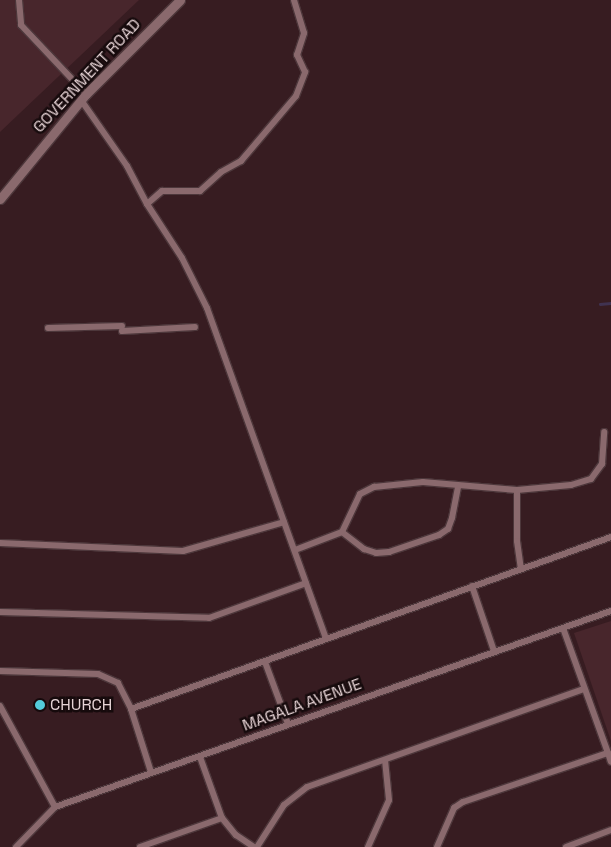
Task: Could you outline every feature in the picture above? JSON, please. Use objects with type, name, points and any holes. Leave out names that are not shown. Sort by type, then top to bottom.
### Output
[{"type":"street","points":[[19,0],[21,25],[84,97],[128,166],[147,204],[182,258],[207,308],[326,638]]},
{"type":"street","name":"GOVERNMENT ROAD","points":[[0,199],[84,97],[180,0]]},
{"type":"street","points":[[147,204],[162,192],[200,191],[221,172],[241,161],[296,96],[306,72],[298,55],[304,33],[294,0]]},
{"type":"street","points":[[48,328],[122,329],[195,327]]},
{"type":"street","points":[[295,550],[342,532],[360,494],[374,487],[415,482],[516,490],[571,486],[592,479],[602,464],[604,432]]},
{"type":"street","points":[[342,532],[364,549],[376,553],[389,552],[439,535],[448,528],[452,518],[458,486]]},
{"type":"street","points":[[516,490],[517,541],[522,568]]},
{"type":"street","points":[[0,543],[183,551],[284,522]]},
{"type":"street","points":[[131,710],[326,638],[611,538]]},
{"type":"street","points":[[0,612],[209,618],[306,584]]},
{"type":"street","points":[[472,586],[494,651]]},
{"type":"street","name":"MAGALA AVENUE","points":[[16,847],[55,808],[151,772],[200,757],[288,724],[611,611]]},
{"type":"street","points":[[563,628],[611,762]]},
{"type":"street","points":[[265,662],[288,724]]},
{"type":"street","points":[[0,671],[107,676],[118,683],[131,710],[151,772]]},
{"type":"street","points":[[200,757],[222,818],[236,835],[256,847],[293,795],[307,787],[584,689]]},
{"type":"street","points":[[0,706],[55,808]]},
{"type":"street","points":[[437,847],[454,808],[463,802],[608,753]]},
{"type":"street","points":[[368,847],[388,800],[385,760]]},
{"type":"street","points":[[145,846],[222,818]]},
{"type":"street","points":[[568,847],[611,830]]},
{"type":"shaded area","points":[[0,0],[139,0],[0,132]]},
{"type":"shaded area","points":[[611,621],[611,741],[574,633]]},
{"type":"waterway","points":[[600,304],[611,303]]},
{"type":"place","name":"CHURCH","points":[[40,705]]}]
